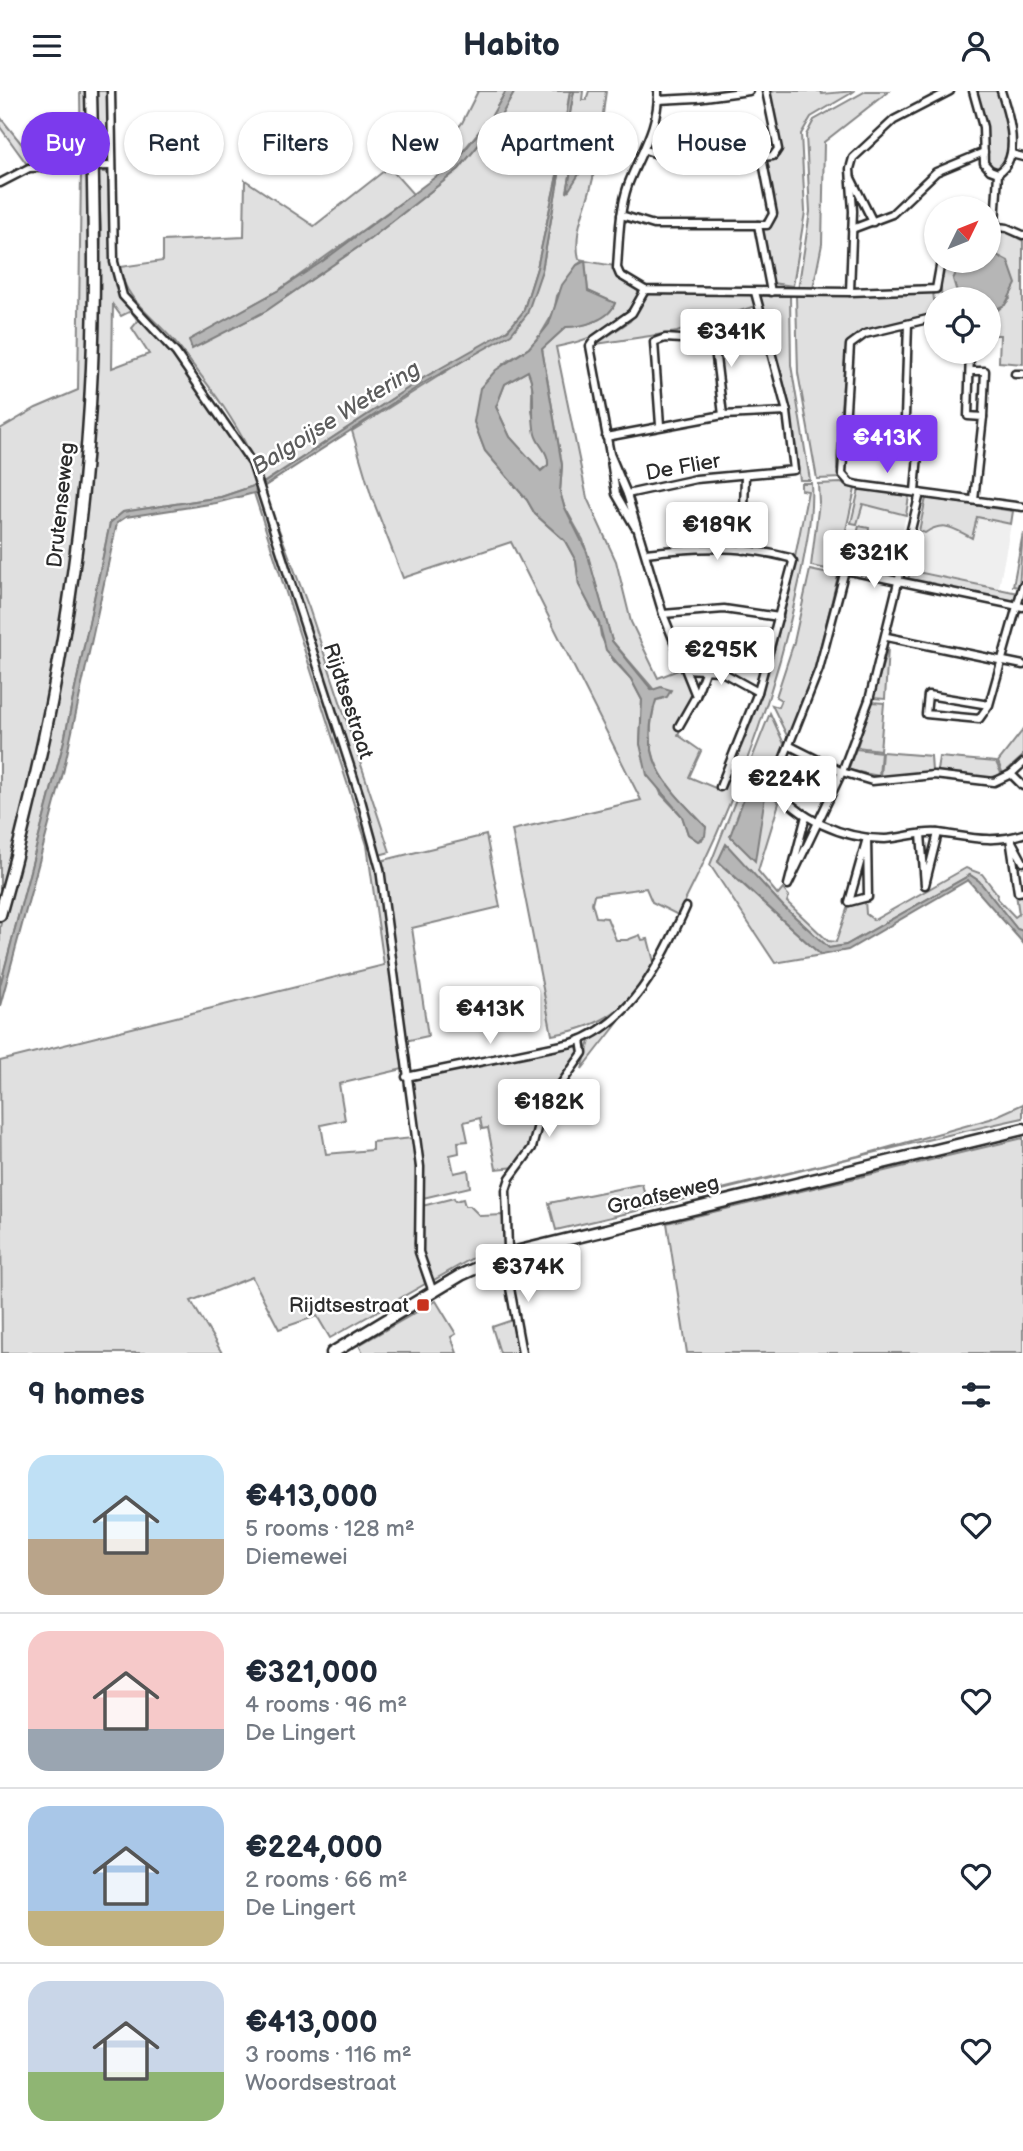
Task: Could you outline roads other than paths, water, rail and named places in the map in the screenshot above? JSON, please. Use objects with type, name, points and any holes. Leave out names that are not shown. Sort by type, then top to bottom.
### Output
[{"type":"main road","name":"Drutenseweg","points":[[91,91],[91,112]]},
{"type":"main road","name":"Drutenseweg","points":[[0,915],[49,718],[77,548],[92,366],[92,175]]},
{"type":"main road","name":"Graafseweg","points":[[332,1353],[478,1266],[507,1254],[1023,1129]]},
{"type":"street","name":"Rijdtsestraat","points":[[111,91],[114,263],[118,288],[176,353],[247,453],[263,492],[375,845],[420,1167],[419,1252],[433,1292]]},
{"type":"street","points":[[658,91],[652,134],[628,186],[621,215],[618,272],[645,290],[850,292],[924,289]]},
{"type":"street","points":[[658,100],[749,91]]},
{"type":"street","points":[[766,91],[770,112]]},
{"type":"street","points":[[850,292],[850,176],[853,158],[868,141],[902,115],[950,91]]},
{"type":"street","points":[[974,91],[983,127],[984,163],[990,170],[998,173]]},
{"type":"street","points":[[995,196],[998,173],[1007,166],[1011,153],[1012,131],[1002,91]]},
{"type":"street","points":[[771,115],[778,149],[771,156]]},
{"type":"street","points":[[645,150],[652,152]]},
{"type":"street","points":[[852,229],[892,214],[936,173],[985,152]]},
{"type":"street","points":[[1011,153],[1023,157]]},
{"type":"street","points":[[0,183],[21,172]]},
{"type":"street","points":[[621,215],[654,225],[767,225],[773,219],[765,175]]},
{"type":"street","points":[[850,176],[873,222]]},
{"type":"street","points":[[758,225],[771,292]]},
{"type":"street","points":[[1001,229],[1023,235]]},
{"type":"street","name":"De Flier","points":[[645,290],[632,313],[595,338],[590,346],[616,494],[646,553],[663,614],[695,695]]},
{"type":"street","name":"De Flier","points":[[627,494],[696,479],[791,473],[795,467],[788,412],[755,292]]},
{"type":"street","points":[[924,320],[865,334],[850,345],[841,464],[846,480],[1023,507]]},
{"type":"street","points":[[908,324],[904,449],[906,452],[918,454]]},
{"type":"street","points":[[708,330],[723,415]]},
{"type":"street","points":[[660,425],[654,342],[665,338],[712,341]]},
{"type":"street","points":[[970,364],[968,416],[983,417]]},
{"type":"street","points":[[970,371],[985,371],[974,500]]},
{"type":"street","points":[[1015,374],[1023,374]]},
{"type":"street","points":[[606,437],[723,415],[788,412]]},
{"type":"street","points":[[807,816],[788,885],[842,772],[869,700],[887,637],[900,582],[906,540],[914,524],[917,492],[920,429],[917,425],[906,424]]},
{"type":"street","name":"De Flier","points":[[610,454],[627,494],[635,527]]},
{"type":"street","name":"De Flier","points":[[743,550],[745,475]]},
{"type":"street","points":[[646,553],[680,549],[743,550],[790,558],[793,562],[758,692],[720,787]]},
{"type":"street","points":[[1021,607],[845,570],[819,669],[773,785],[818,823],[867,838],[938,833],[968,839],[1010,838],[1023,834]]},
{"type":"street","points":[[989,705],[928,695],[926,714],[979,719],[989,705],[1021,607],[1023,585]]},
{"type":"street","points":[[663,614],[724,609],[779,617]]},
{"type":"street","points":[[887,637],[1023,665]]},
{"type":"street","points":[[686,669],[706,669],[733,677],[758,692]]},
{"type":"street","points":[[679,726],[706,669]]},
{"type":"street","points":[[790,746],[842,772],[879,781],[934,775],[994,782],[1011,774],[1023,763]]},
{"type":"street","points":[[1011,774],[1023,786]]},
{"type":"street","points":[[921,834],[925,884],[938,833]]},
{"type":"street","points":[[867,838],[868,897],[849,902],[853,889],[867,838]]},
{"type":"street","points":[[1010,838],[1023,862]]},
{"type":"street","points":[[1010,838],[1018,892],[1023,891]]},
{"type":"street","points":[[406,1077],[581,1040],[601,1030],[645,986],[686,907]]},
{"type":"street","points":[[522,1353],[505,1261],[506,1190],[510,1178],[532,1148],[540,1117],[583,1053],[581,1040]]},
{"type":"place","name":"Rijdtsestraat","points":[[423,1305]]},
{"type":"water label","name":"Balgoijse Wetering","points":[[336,418]]}]
